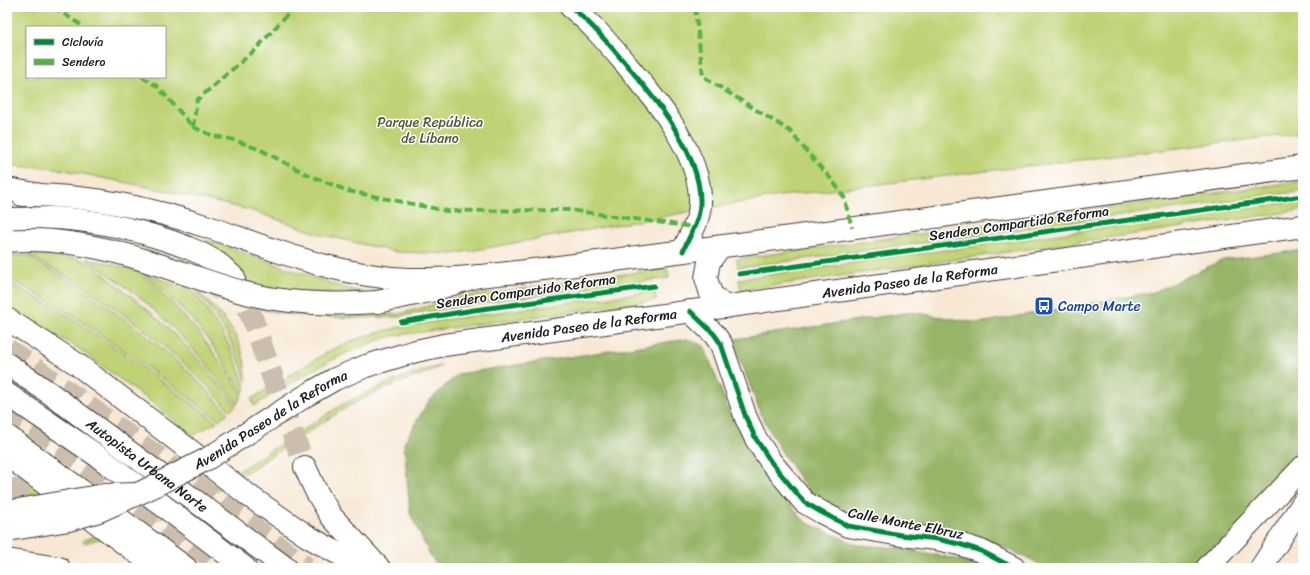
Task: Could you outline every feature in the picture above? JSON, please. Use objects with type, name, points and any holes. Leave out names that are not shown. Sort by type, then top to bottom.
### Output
[{"type":"main road","points":[[571,7],[585,18],[658,103],[686,148],[699,185],[701,201],[699,215],[683,251]]},
{"type":"main road","points":[[7,196],[70,196],[103,200],[136,207],[211,228],[290,256],[362,274],[408,279],[478,276],[720,247],[1303,167]]},
{"type":"main road","points":[[7,189],[41,195]]},
{"type":"main road","points":[[7,219],[77,219],[105,223],[134,230],[179,244],[202,254],[220,264],[234,278]]},
{"type":"main road","name":"Avenida Paseo de la Reforma","points":[[7,530],[69,520],[99,511],[176,476],[207,459],[307,394],[336,379],[366,366],[390,358],[444,345],[1303,226]]},
{"type":"main road","points":[[7,241],[45,241],[77,244],[146,260],[243,293],[320,303],[377,302],[430,291],[478,276]]},
{"type":"main road","points":[[720,247],[709,262],[706,278],[711,294],[725,307]]},
{"type":"main road","name":"Calle Monte Elbruz","points":[[690,311],[714,334],[721,344],[746,418],[756,439],[771,462],[804,502],[848,526],[901,535],[937,539],[959,544],[986,554],[1014,568]]},
{"type":"main road","points":[[7,319],[77,364],[252,498],[307,536],[364,568]]},
{"type":"main road","name":"Autopista Urbana Norte","points":[[7,364],[51,394],[286,568]]},
{"type":"main road","name":"Autopista Urbana Norte","points":[[7,394],[99,457],[244,568]]},
{"type":"main road","points":[[7,436],[186,568]]},
{"type":"main road","points":[[7,455],[157,568]]},
{"type":"main road","points":[[305,467],[316,492],[331,516],[379,568]]},
{"type":"main road","points":[[1207,568],[1303,467]]},
{"type":"main road","points":[[7,512],[104,495],[136,494]]},
{"type":"main road","points":[[1261,568],[1303,503]]},
{"type":"main road","points":[[7,560],[59,568]]},
{"type":"green space","name":"Parque República de Líbano","points":[[7,7],[1303,7],[1303,133],[772,197],[453,254],[396,252],[323,235],[250,210],[49,167],[7,165]]},
{"type":"green space","points":[[1303,181],[1303,191],[738,268],[737,259]]},
{"type":"green space","points":[[1303,200],[1303,210],[741,290],[739,279]]},
{"type":"green space","points":[[207,240],[341,287],[364,293],[306,293],[252,285],[230,262],[206,243]]},
{"type":"green space","points":[[1303,250],[1303,461],[1208,558],[1195,568],[1045,568],[1032,560],[983,538],[922,525],[860,521],[812,496],[783,454],[761,415],[744,369],[729,340],[911,312],[979,323],[1154,292],[1223,260]]},
{"type":"green space","points":[[26,255],[87,293],[145,334],[187,371],[228,413],[219,420],[116,345],[35,293],[7,278],[7,256]]},
{"type":"green space","points":[[29,255],[58,256],[79,259],[96,268],[133,297],[180,340],[209,372],[236,406],[230,411],[186,365],[137,324],[111,305]]},
{"type":"green space","points":[[86,259],[104,262],[140,272],[159,290],[197,330],[226,370],[242,395],[237,404],[205,362],[169,324],[136,294]]},
{"type":"green space","points":[[667,268],[669,278],[474,304],[399,317],[346,318],[285,314],[214,298],[207,292],[279,310],[302,314],[345,316],[399,314],[456,298]]},
{"type":"green space","points":[[144,273],[193,291],[221,331],[232,351],[245,386],[243,393],[208,339],[189,316]]},
{"type":"green space","points":[[7,281],[85,327],[217,422],[192,436],[154,404],[75,346],[7,310]]},
{"type":"green space","points":[[655,291],[656,300],[392,336],[355,349],[320,366],[254,406],[251,399],[329,351],[388,330],[450,319]]},
{"type":"green space","points":[[197,292],[217,310],[232,331],[243,354],[246,381],[232,344],[220,323]]},
{"type":"green space","points":[[687,339],[704,346],[731,416],[770,481],[805,522],[857,545],[903,548],[970,562],[986,568],[440,568],[431,557],[410,513],[404,443],[428,402],[458,374]]},
{"type":"green space","points":[[441,366],[350,405],[232,481],[185,508],[118,534],[84,543],[83,540],[150,517],[199,495],[340,406],[352,400],[402,378]]},
{"type":"green space","points":[[86,477],[87,482],[34,494],[7,497],[7,479]]},
{"type":"tunnel","points":[[234,278],[253,320],[305,467]]},
{"type":"tunnel","points":[[7,349],[121,430],[307,568]]},
{"type":"tunnel","points":[[7,408],[225,568]]},
{"type":"tunnel","points":[[7,489],[23,490],[39,494],[69,505]]},
{"type":"marked path","points":[[54,7],[82,26]]},
{"type":"marked path","points":[[193,127],[197,100],[256,49],[294,7]]},
{"type":"marked path","points":[[695,7],[703,76],[790,131],[832,180],[844,197],[852,228]]},
{"type":"marked path","points":[[144,78],[157,86],[193,127],[214,136],[234,140],[261,150],[308,175],[348,191],[447,211],[569,210],[694,227]]},
{"type":"cycle path","points":[[571,7],[599,33],[636,76],[661,108],[684,144],[698,182],[700,207],[692,233],[683,251]]},
{"type":"cycle path","name":"Sendero Compartido Reforma","points":[[739,274],[1303,196]]},
{"type":"cycle path","name":"Sendero Compartido Reforma","points":[[401,322],[474,310],[654,286]]},
{"type":"cycle path","points":[[690,311],[714,334],[721,344],[746,418],[756,439],[771,462],[804,502],[848,526],[901,535],[937,539],[959,544],[981,551],[1014,568]]},
{"type":"place","name":"Campo Marte","points":[[1044,306]]}]
